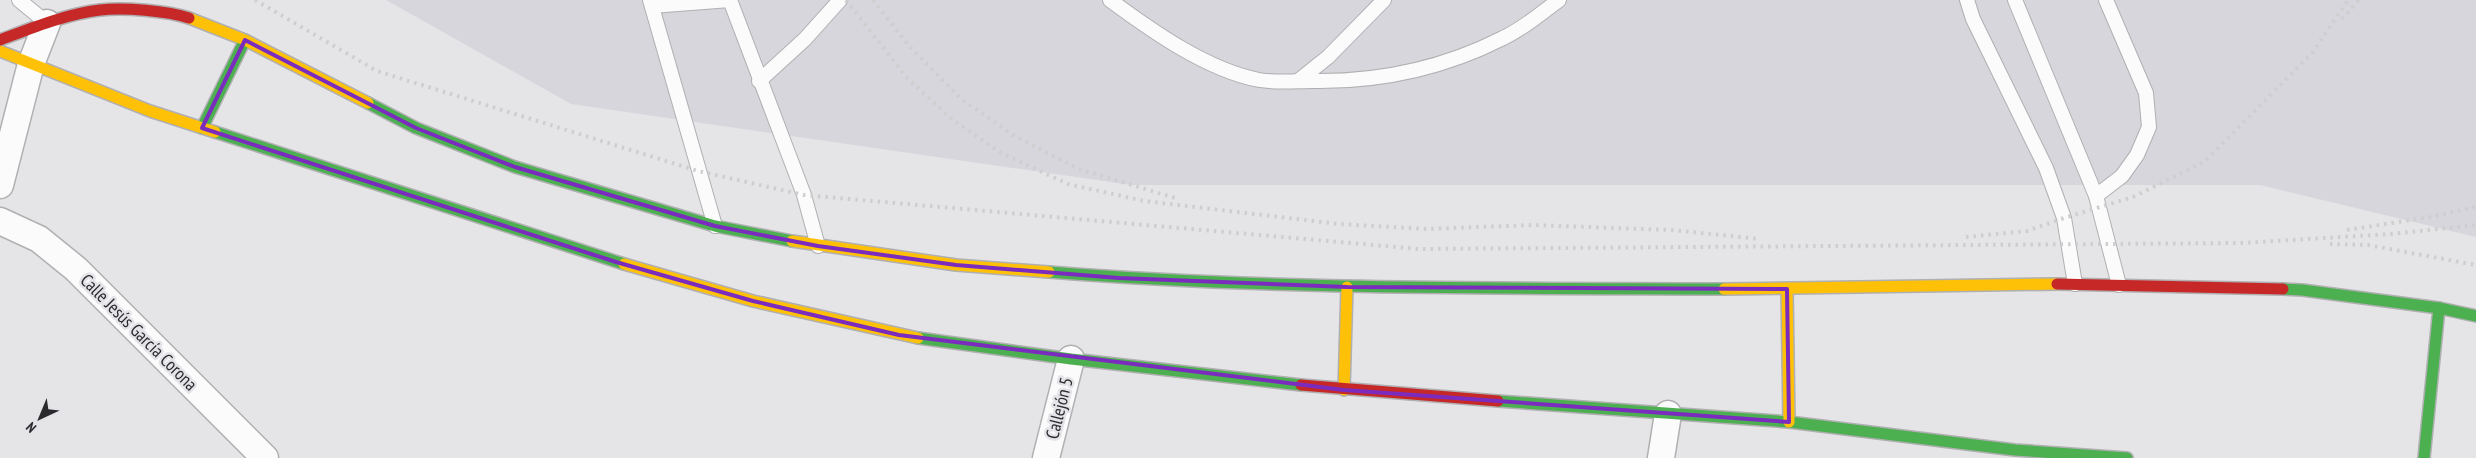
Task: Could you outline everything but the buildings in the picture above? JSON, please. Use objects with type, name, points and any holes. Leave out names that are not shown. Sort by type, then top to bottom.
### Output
[{"type":"main road","points":[[0,40],[47,23],[102,10],[160,12],[187,17],[245,40],[416,128],[515,167],[715,226],[818,246],[956,265],[1119,278],[1347,286],[1787,289],[2075,284],[2302,290],[2439,308],[2476,316]]},
{"type":"main road","points":[[202,128],[245,40]]},
{"type":"main road","points":[[0,51],[150,111],[607,259],[753,301],[900,335],[1071,359],[1344,390],[1789,422],[2015,454],[2127,458]]},
{"type":"main road","points":[[1344,390],[1347,286]]},
{"type":"main road","points":[[1787,289],[1789,422]]},
{"type":"main road","points":[[2424,458],[2439,308]]},
{"type":"street","points":[[0,184],[31,64],[47,23]]},
{"type":"street","name":"Calle Jesús García Corona","points":[[0,222],[39,239],[76,269],[265,458]]},
{"type":"street","name":"Callejón 5","points":[[1046,458],[1071,359]]},
{"type":"street","points":[[1661,458],[1668,414]]},
{"type":"lane","points":[[19,0],[47,23]]},
{"type":"lane","points":[[715,226],[651,3],[730,0],[759,81],[804,195],[818,246]]},
{"type":"lane","points":[[759,81],[805,39],[840,0]]},
{"type":"lane","points":[[1110,0],[1146,26],[1213,64],[1260,80],[1298,81],[1335,81],[1375,77],[1425,68],[1462,56],[1505,38],[1559,0]]},
{"type":"lane","points":[[1298,81],[1328,57],[1384,0]]},
{"type":"lane","points":[[1966,0],[1973,19],[2046,168],[2064,218],[2075,284]]},
{"type":"lane","points":[[2015,0],[2096,196],[2119,285]]},
{"type":"lane","points":[[2096,196],[2122,176],[2137,155],[2149,127],[2146,93],[2106,0]]},
{"type":"highlighted area","points":[[245,40],[416,128],[515,167],[715,226],[818,246],[956,265],[1119,278],[1347,287],[1787,289],[1789,422],[1344,390],[899,335],[753,301],[616,262],[202,128]]},
{"type":"shaded area","points":[[386,0],[2476,0],[2476,237],[2260,185],[1131,185],[571,104]]},
{"type":"railway","points":[[255,0],[377,71],[698,171],[804,195],[1419,249],[2241,243],[2391,234],[2476,225]]},
{"type":"railway","points":[[846,0],[907,78],[953,120],[1001,153],[1068,184],[1144,201],[1339,224],[1426,229],[1533,225],[1670,230],[1760,239]]},
{"type":"railway","points":[[873,0],[910,47],[960,98],[1013,135],[1079,169],[1175,198]]},
{"type":"railway","points":[[1966,237],[2027,231],[2133,197],[2204,162],[2313,52],[2348,0]]},
{"type":"railway","points":[[2342,19],[2359,0]]},
{"type":"railway","points":[[2347,230],[2430,217],[2476,207]]},
{"type":"railway","points":[[2330,244],[2368,245],[2476,265]]},
{"type":"traffic: fast","points":[[202,128],[245,40]]},
{"type":"traffic: fast","points":[[368,103],[416,128],[515,167],[715,226],[792,241]]},
{"type":"traffic: fast","points":[[215,132],[624,264]]},
{"type":"traffic: fast","points":[[1049,272],[1133,278],[1302,285],[1724,289]]},
{"type":"traffic: fast","points":[[2283,289],[2439,308],[2476,316]]},
{"type":"traffic: fast","points":[[2424,458],[2439,308]]},
{"type":"traffic: fast","points":[[918,338],[1071,359],[1301,385]]},
{"type":"traffic: fast","points":[[1498,401],[1789,422],[2015,450],[2127,458]]},
{"type":"traffic: slow","points":[[189,18],[245,40],[368,103]]},
{"type":"traffic: slow","points":[[0,51],[150,111],[215,132]]},
{"type":"traffic: slow","points":[[792,241],[956,265],[1049,272]]},
{"type":"traffic: slow","points":[[624,264],[753,301],[918,338]]},
{"type":"traffic: slow","points":[[1724,289],[2057,284]]},
{"type":"traffic: slow","points":[[1344,390],[1347,287]]},
{"type":"traffic: slow","points":[[1787,289],[1789,422]]},
{"type":"traffic: jam","points":[[0,40],[62,18],[100,10],[145,10],[189,18]]},
{"type":"traffic: jam","points":[[2057,284],[2283,289]]},
{"type":"traffic: jam","points":[[1301,385],[1498,401]]}]
